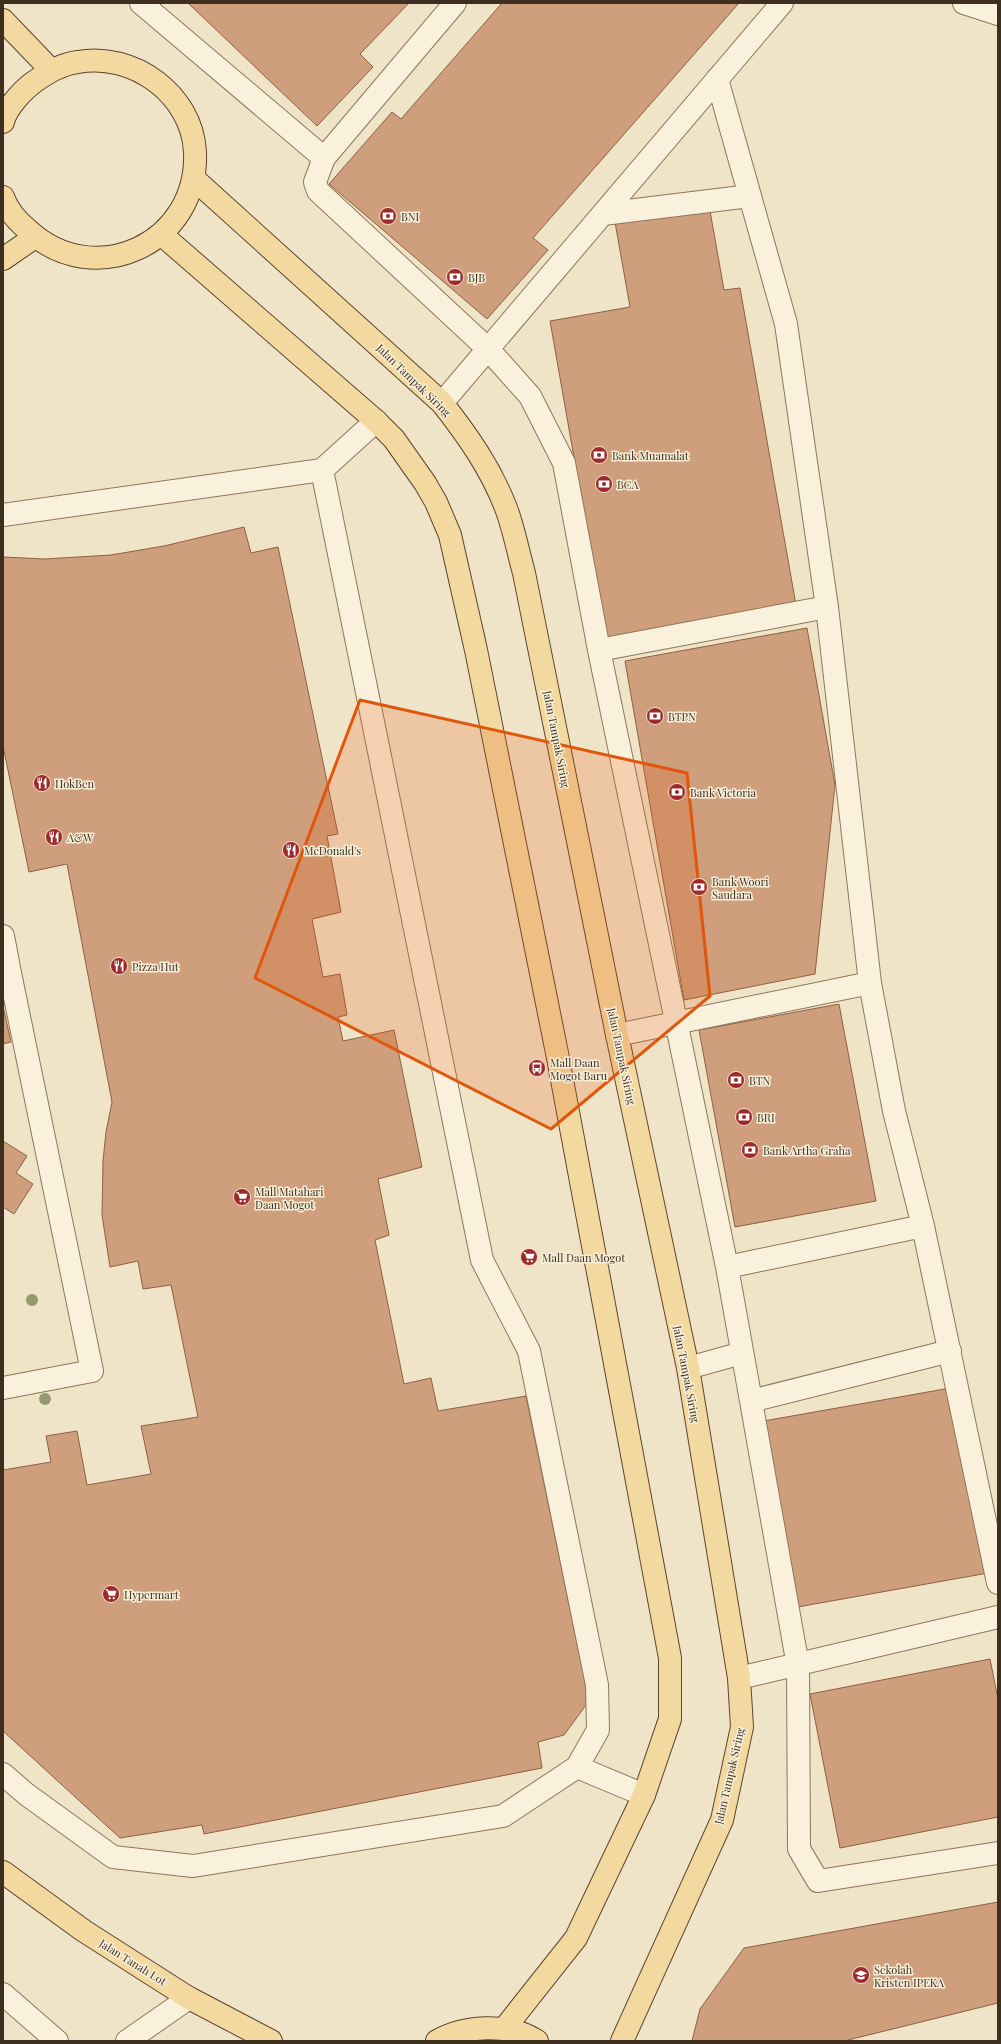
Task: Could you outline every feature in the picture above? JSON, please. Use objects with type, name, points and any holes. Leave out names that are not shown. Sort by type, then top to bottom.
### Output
[{"type":"main road","points":[[3,20],[51,70]]},
{"type":"main road","points":[[3,122],[23,90],[51,70],[77,62],[105,60],[132,67],[156,80],[176,100],[188,124],[195,151],[193,178],[187,199],[176,218],[161,234],[136,250],[108,258],[79,258],[52,249],[35,237],[14,218],[3,197]]},
{"type":"main road","name":"Jalan Tampak Siring","points":[[193,178],[442,403],[483,459],[507,509],[516,540],[617,1034],[688,1368],[738,1678],[742,1727],[722,1820],[622,2041]]},
{"type":"main road","points":[[161,234],[376,421],[394,439],[425,483],[436,502],[450,535],[476,650],[557,1053],[670,1658],[670,1719],[644,1795],[576,1938],[504,2029]]},
{"type":"main road","points":[[3,259],[35,237]]},
{"type":"main road","name":"Jalan Tanah Lot","points":[[3,1872],[84,1931],[189,1998],[264,2039]]},
{"type":"main road","points":[[437,2041],[447,2035],[475,2028],[504,2029],[537,2041]]},
{"type":"street","points":[[141,3],[324,158]]},
{"type":"street","points":[[455,3],[324,158],[315,182],[318,191],[488,349],[530,396],[564,463],[599,650],[727,1267],[798,1666],[799,1849],[818,1881],[998,1853]]},
{"type":"street","points":[[442,403],[782,3]]},
{"type":"street","points":[[964,3],[998,14]]},
{"type":"street","points":[[717,79],[786,324],[827,607],[870,983],[894,1111],[923,1226],[998,1582]]},
{"type":"street","points":[[603,214],[750,196]]},
{"type":"street","points":[[3,514],[322,470],[376,421]]},
{"type":"street","points":[[3,1774],[26,1794],[113,1857],[193,1866],[503,1816],[578,1767],[598,1730],[598,1685],[529,1351],[482,1260],[322,470]]},
{"type":"street","points":[[599,650],[827,607]]},
{"type":"street","points":[[3,936],[6,974],[92,1371],[3,1388]]},
{"type":"street","points":[[617,1034],[870,983]]},
{"type":"street","points":[[727,1267],[923,1226]]},
{"type":"street","points":[[751,1401],[950,1351]]},
{"type":"street","points":[[688,1368],[742,1353]]},
{"type":"street","points":[[738,1678],[765,1671],[798,1666],[998,1617]]},
{"type":"street","points":[[578,1767],[644,1795]]},
{"type":"street","points":[[3,1994],[57,2041]]},
{"type":"street","points":[[127,2041],[189,1998]]},
{"type":"highlighted area","points":[[360,700],[687,773],[710,996],[551,1129],[255,978]]},
{"type":"building","points":[[188,3],[409,3],[360,54],[373,67],[317,126]]},
{"type":"building","points":[[502,3],[739,3],[533,238],[548,250],[487,319],[329,184],[392,112],[401,119]]},
{"type":"building","points":[[709,205],[724,290],[740,288],[796,605],[606,639],[550,321],[630,307],[615,222]]},
{"type":"building","name":"Mall Matahari Daan Mogot","points":[[244,527],[251,553],[278,547],[338,834],[327,836],[341,912],[312,919],[323,977],[340,974],[347,1015],[338,1017],[343,1041],[394,1030],[422,1167],[378,1179],[389,1235],[375,1240],[404,1384],[431,1378],[438,1411],[526,1396],[589,1701],[564,1735],[538,1742],[542,1768],[204,1834],[202,1825],[120,1838],[3,1731],[3,1470],[51,1462],[46,1436],[77,1431],[87,1485],[151,1474],[141,1426],[198,1417],[171,1285],[143,1289],[138,1261],[110,1267],[102,1215],[103,1161],[106,1132],[112,1102],[67,864],[29,872],[3,746],[3,557],[45,559],[111,555],[164,546]]},
{"type":"building","points":[[807,628],[835,785],[815,974],[684,1000],[625,661]]},
{"type":"building","points":[[839,1004],[876,1201],[735,1227],[699,1030]]},
{"type":"building","points":[[3,1006],[11,1042],[3,1044]]},
{"type":"building","points":[[3,1141],[27,1156],[16,1173],[33,1184],[14,1214],[3,1207]]},
{"type":"building","points":[[956,1387],[988,1573],[792,1608],[758,1422]]},
{"type":"building","points":[[990,1659],[998,1699],[998,1817],[840,1848],[810,1694]]},
{"type":"building","name":"Sekolah Kristen IPEKA","points":[[998,1902],[998,2003],[844,2041],[692,2041],[700,2009],[744,1948]]},
{"type":"place","name":"BNI","points":[[388,216]]},
{"type":"place","name":"BJB","points":[[455,277]]},
{"type":"place","name":"Bank Muamalat","points":[[599,455]]},
{"type":"place","name":"BCA","points":[[604,484]]},
{"type":"place","name":"BTPN","points":[[655,716]]},
{"type":"place","name":"HokBen","points":[[42,783]]},
{"type":"place","name":"Bank Victoria","points":[[677,792]]},
{"type":"place","name":"A&W","points":[[54,837]]},
{"type":"place","name":"McDonald's","points":[[291,850]]},
{"type":"place","name":"Bank Woori Saudara","points":[[699,887]]},
{"type":"place","name":"Pizza Hut","points":[[119,966]]},
{"type":"place","name":"Mall Daan Mogot Baru","points":[[537,1068]]},
{"type":"place","name":"BTN","points":[[736,1080]]},
{"type":"place","name":"BRI","points":[[744,1117]]},
{"type":"place","name":"Bank Artha Graha","points":[[750,1150]]},
{"type":"place","name":"Mall Matahari Daan Mogot","points":[[242,1197]]},
{"type":"place","name":"Mall Daan Mogot","points":[[529,1257]]},
{"type":"place","name":"Hypermart","points":[[111,1594]]},
{"type":"place","name":"Sekolah Kristen IPEKA","points":[[861,1975]]}]
